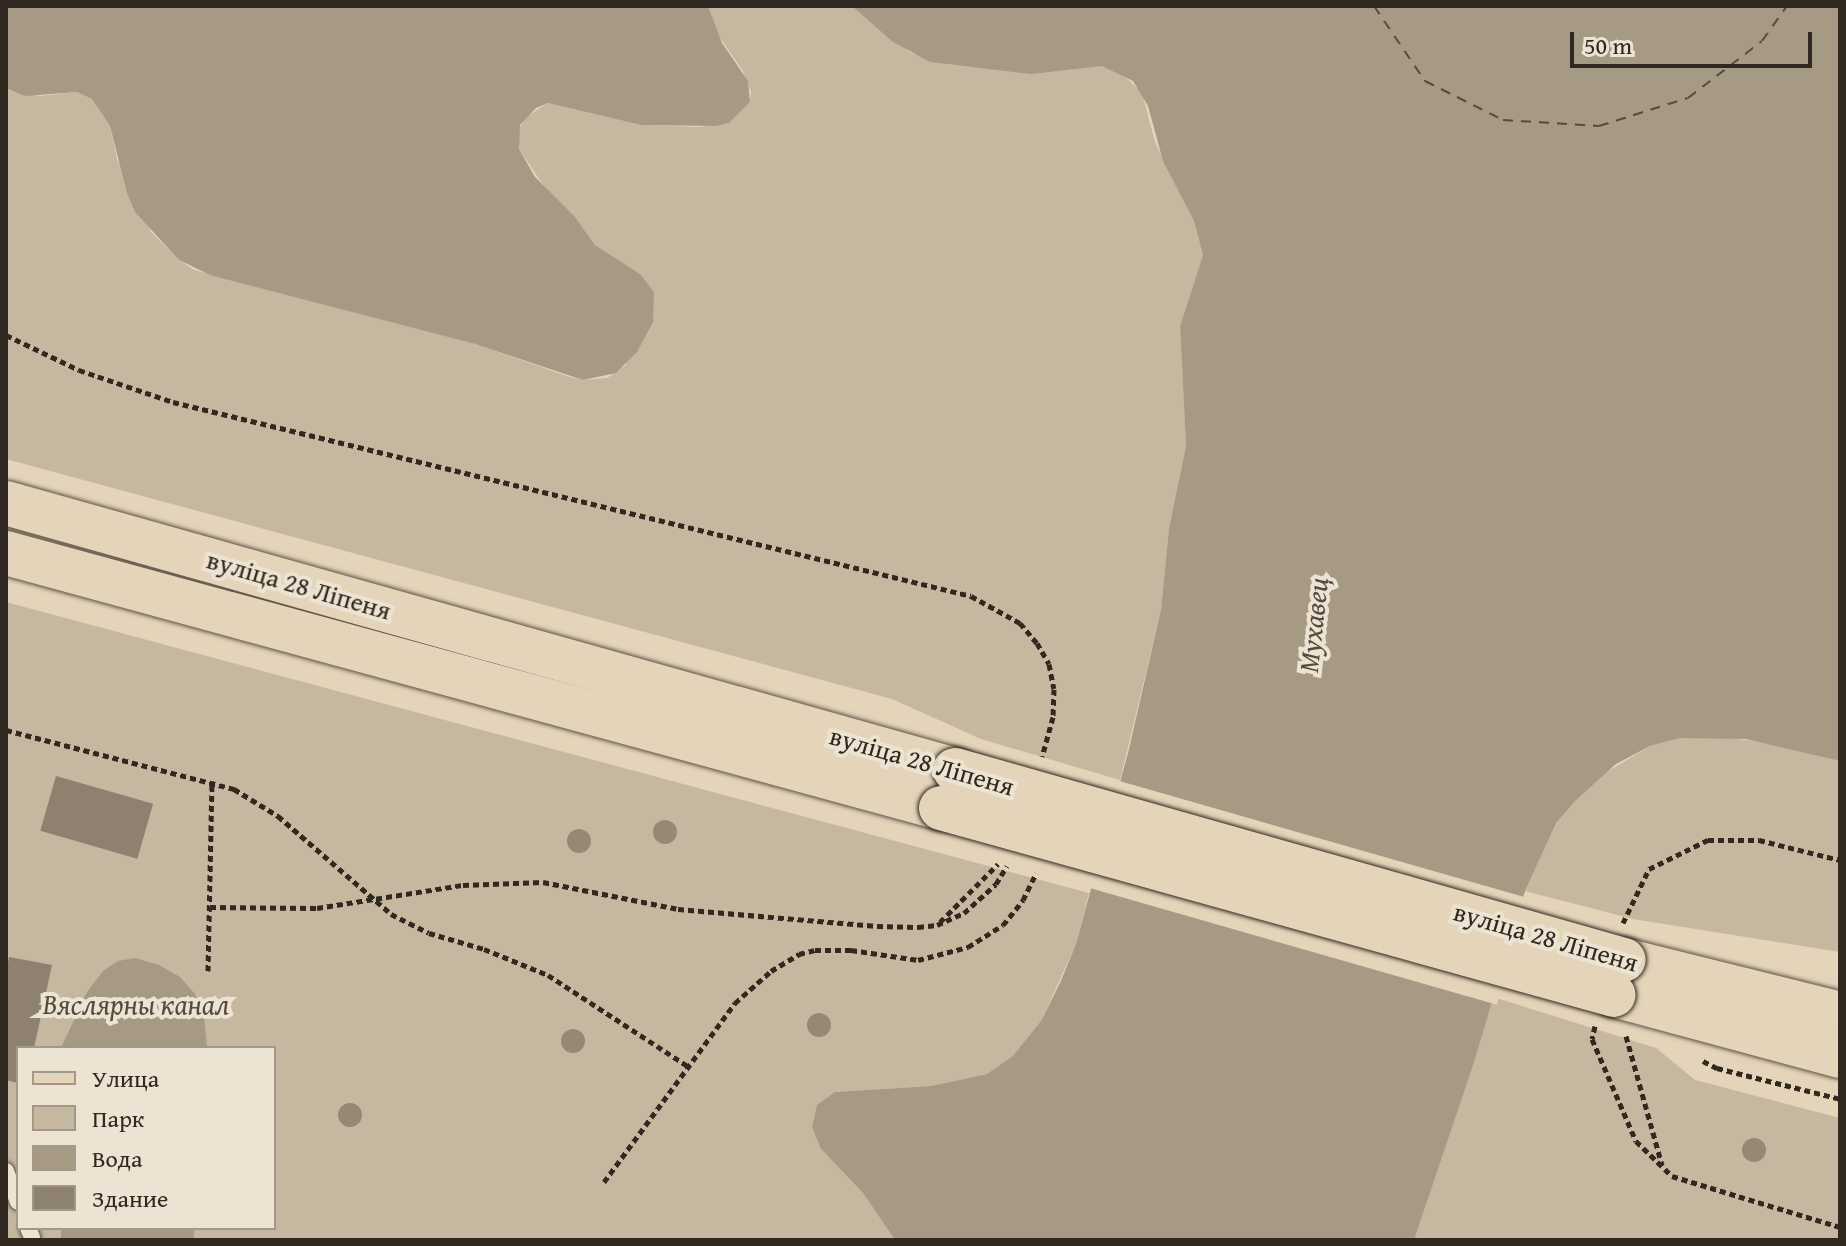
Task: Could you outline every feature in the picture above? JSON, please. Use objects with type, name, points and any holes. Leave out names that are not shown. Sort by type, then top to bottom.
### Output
[{"type":"main road","name":"вуліца 28 Ліпеня","points":[[6,503],[1621,996],[1840,1056]]},
{"type":"main road","name":"вуліца 28 Ліпеня","points":[[6,553],[948,789]]},
{"type":"main road","name":"вуліца 28 Ліпеня","points":[[1621,996],[1840,1014]]},
{"type":"lane","points":[[6,1171],[16,1197]]},
{"type":"path","points":[[6,335],[79,370],[173,402],[971,596],[1020,623],[1049,664],[1054,689],[1053,717],[1039,768]]},
{"type":"path","points":[[6,730],[212,781],[256,801],[278,816],[374,900],[409,925],[494,953],[548,975],[689,1067]]},
{"type":"path","points":[[208,971],[212,781]]},
{"type":"path","points":[[1627,909],[1649,869],[1708,840],[1759,840],[1840,860]]},
{"type":"path","points":[[937,925],[1007,854]]},
{"type":"path","points":[[210,907],[290,910],[478,884],[543,882],[642,903],[727,914],[877,926],[937,925],[976,905],[996,884],[1008,862]]},
{"type":"path","points":[[604,1182],[735,1003],[784,961],[815,950],[851,950],[918,960],[968,947],[989,936],[1014,912],[1039,865]]},
{"type":"path","points":[[1621,996],[1662,1166]]},
{"type":"path","points":[[1592,1039],[1636,1141],[1672,1176],[1840,1227]]},
{"type":"path","points":[[1717,1068],[1840,1099]]},
{"type":"green space","points":[[708,6],[852,6],[911,53],[950,65],[1102,66],[1119,71],[1142,93],[1155,142],[1194,221],[1203,255],[1180,326],[1186,446],[1169,528],[1161,610],[1120,780],[981,739],[892,699],[6,459],[6,88],[40,96],[77,92],[92,99],[110,126],[117,159],[151,232],[179,260],[194,270],[475,344],[570,377],[583,380],[607,378],[626,365],[640,274],[595,245],[575,217],[546,189],[519,149],[517,132],[526,117],[548,103],[641,125],[700,127],[729,123],[750,102],[751,92],[743,71],[716,32]]},
{"type":"green space","points":[[6,602],[1089,893],[1076,944],[1041,1021],[1013,1057],[987,1074],[931,1086],[835,1092],[821,1149],[863,1193],[895,1240],[6,1240]]},
{"type":"green space","points":[[1715,736],[1776,744],[1840,761],[1840,952],[1633,919],[1525,891],[1556,822],[1594,780],[1650,746],[1680,738]]},
{"type":"green space","points":[[1493,997],[1656,1048],[1695,1080],[1840,1118],[1840,1240],[1414,1240]]},
{"type":"water","points":[[6,6],[708,6],[722,43],[748,81],[750,102],[729,123],[716,126],[641,125],[548,103],[536,108],[520,125],[519,149],[535,177],[575,217],[595,245],[640,274],[654,292],[653,322],[637,352],[616,373],[583,380],[475,344],[210,275],[179,260],[135,212],[110,126],[92,99],[77,92],[25,96],[6,88]]},
{"type":"water","name":"Мухавец","points":[[852,6],[1840,6],[1840,761],[1746,739],[1680,738],[1650,746],[1616,764],[1576,800],[1556,823],[1525,891],[1474,1062],[1414,1240],[895,1240],[863,1193],[821,1149],[812,1127],[817,1105],[835,1092],[931,1086],[987,1074],[1013,1056],[1041,1021],[1060,983],[1076,944],[1128,753],[1161,610],[1169,528],[1186,446],[1180,326],[1203,255],[1194,221],[1163,161],[1148,106],[1133,81],[1102,66],[1031,74],[930,62],[893,42]]},
{"type":"water","name":"Вяслярны канал","points":[[135,958],[159,965],[180,977],[195,994],[204,1015],[207,1046],[62,1046],[87,992],[103,971],[118,961]]},
{"type":"water","points":[[61,1230],[194,1230],[194,1240],[61,1240]]},
{"type":"pier","points":[[1116,780],[1527,898],[1497,1005],[1085,887]]},
{"type":"building","points":[[56,776],[153,804],[137,859],[40,831]]},
{"type":"building","points":[[9,957],[52,965],[34,1046],[16,1046],[16,1082],[6,1080],[6,973]]},
{"type":"ferry route","points":[[1374,6],[1425,81],[1503,120],[1599,126],[1688,98],[1762,41],[1787,6]]}]
